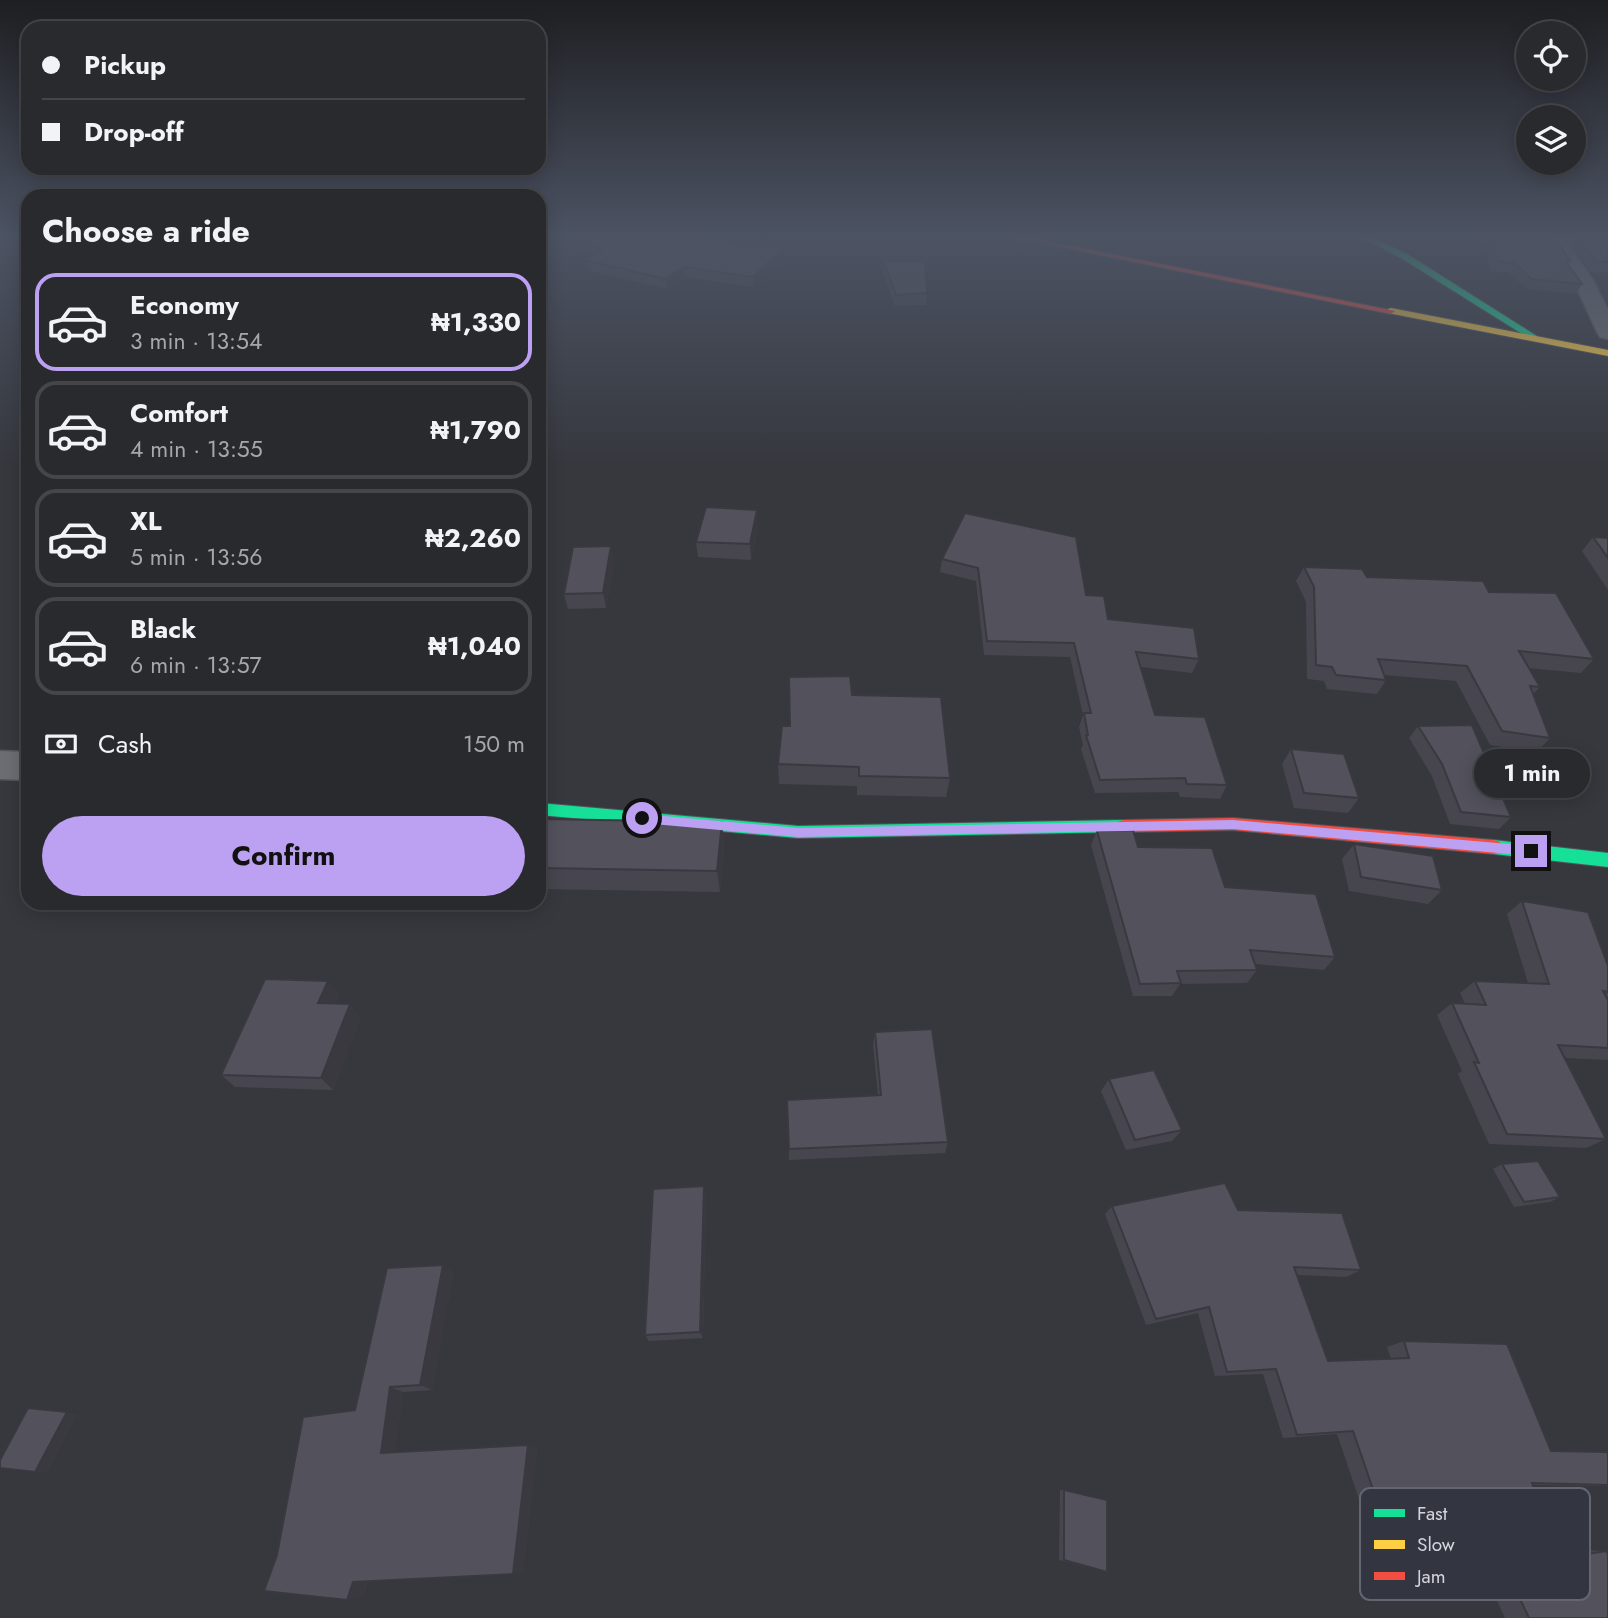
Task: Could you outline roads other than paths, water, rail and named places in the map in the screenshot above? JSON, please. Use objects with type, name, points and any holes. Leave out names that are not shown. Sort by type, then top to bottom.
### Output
[{"type":"street","points":[[1409,314],[1608,353]]},
{"type":"street","points":[[1496,314],[1535,338]]},
{"type":"street","points":[[1599,314],[1608,332]]},
{"type":"street","points":[[0,765],[21,766]]},
{"type":"street","points":[[546,810],[798,832],[1233,824],[1479,845],[1608,860]]}]
